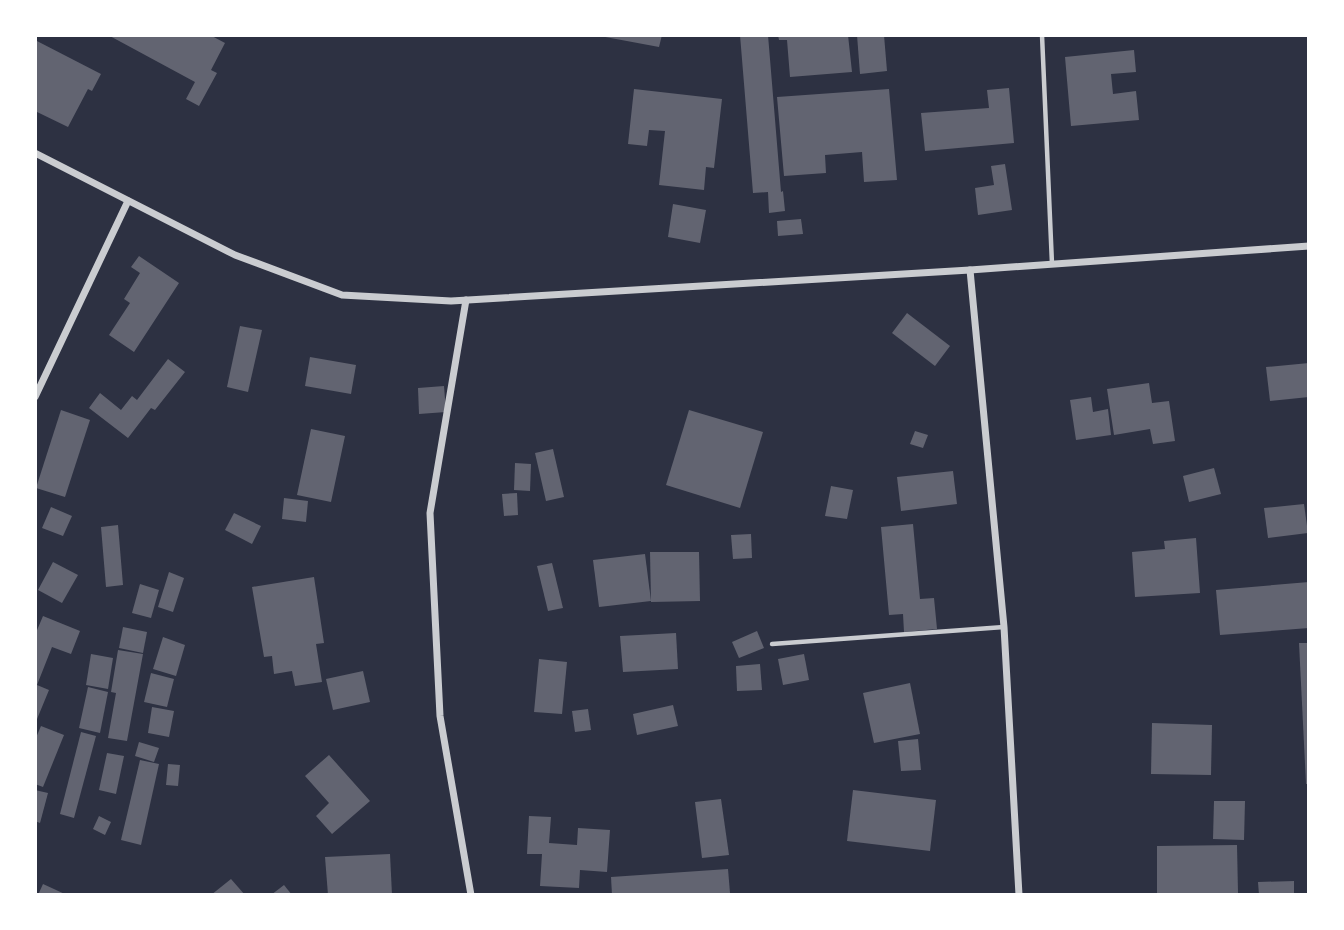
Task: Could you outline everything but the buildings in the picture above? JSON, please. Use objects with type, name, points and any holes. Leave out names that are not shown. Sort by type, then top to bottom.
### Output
[{"type":"street","points":[[35,153],[235,255],[342,295],[451,301],[970,270],[1309,246]]},
{"type":"street","points":[[35,397],[128,201]]},
{"type":"street","points":[[970,270],[1004,626],[1019,895]]},
{"type":"street","points":[[466,300],[430,513],[440,716],[471,895]]},
{"type":"lane","points":[[1042,35],[1052,264]]},
{"type":"lane","points":[[772,644],[1004,626]]}]
